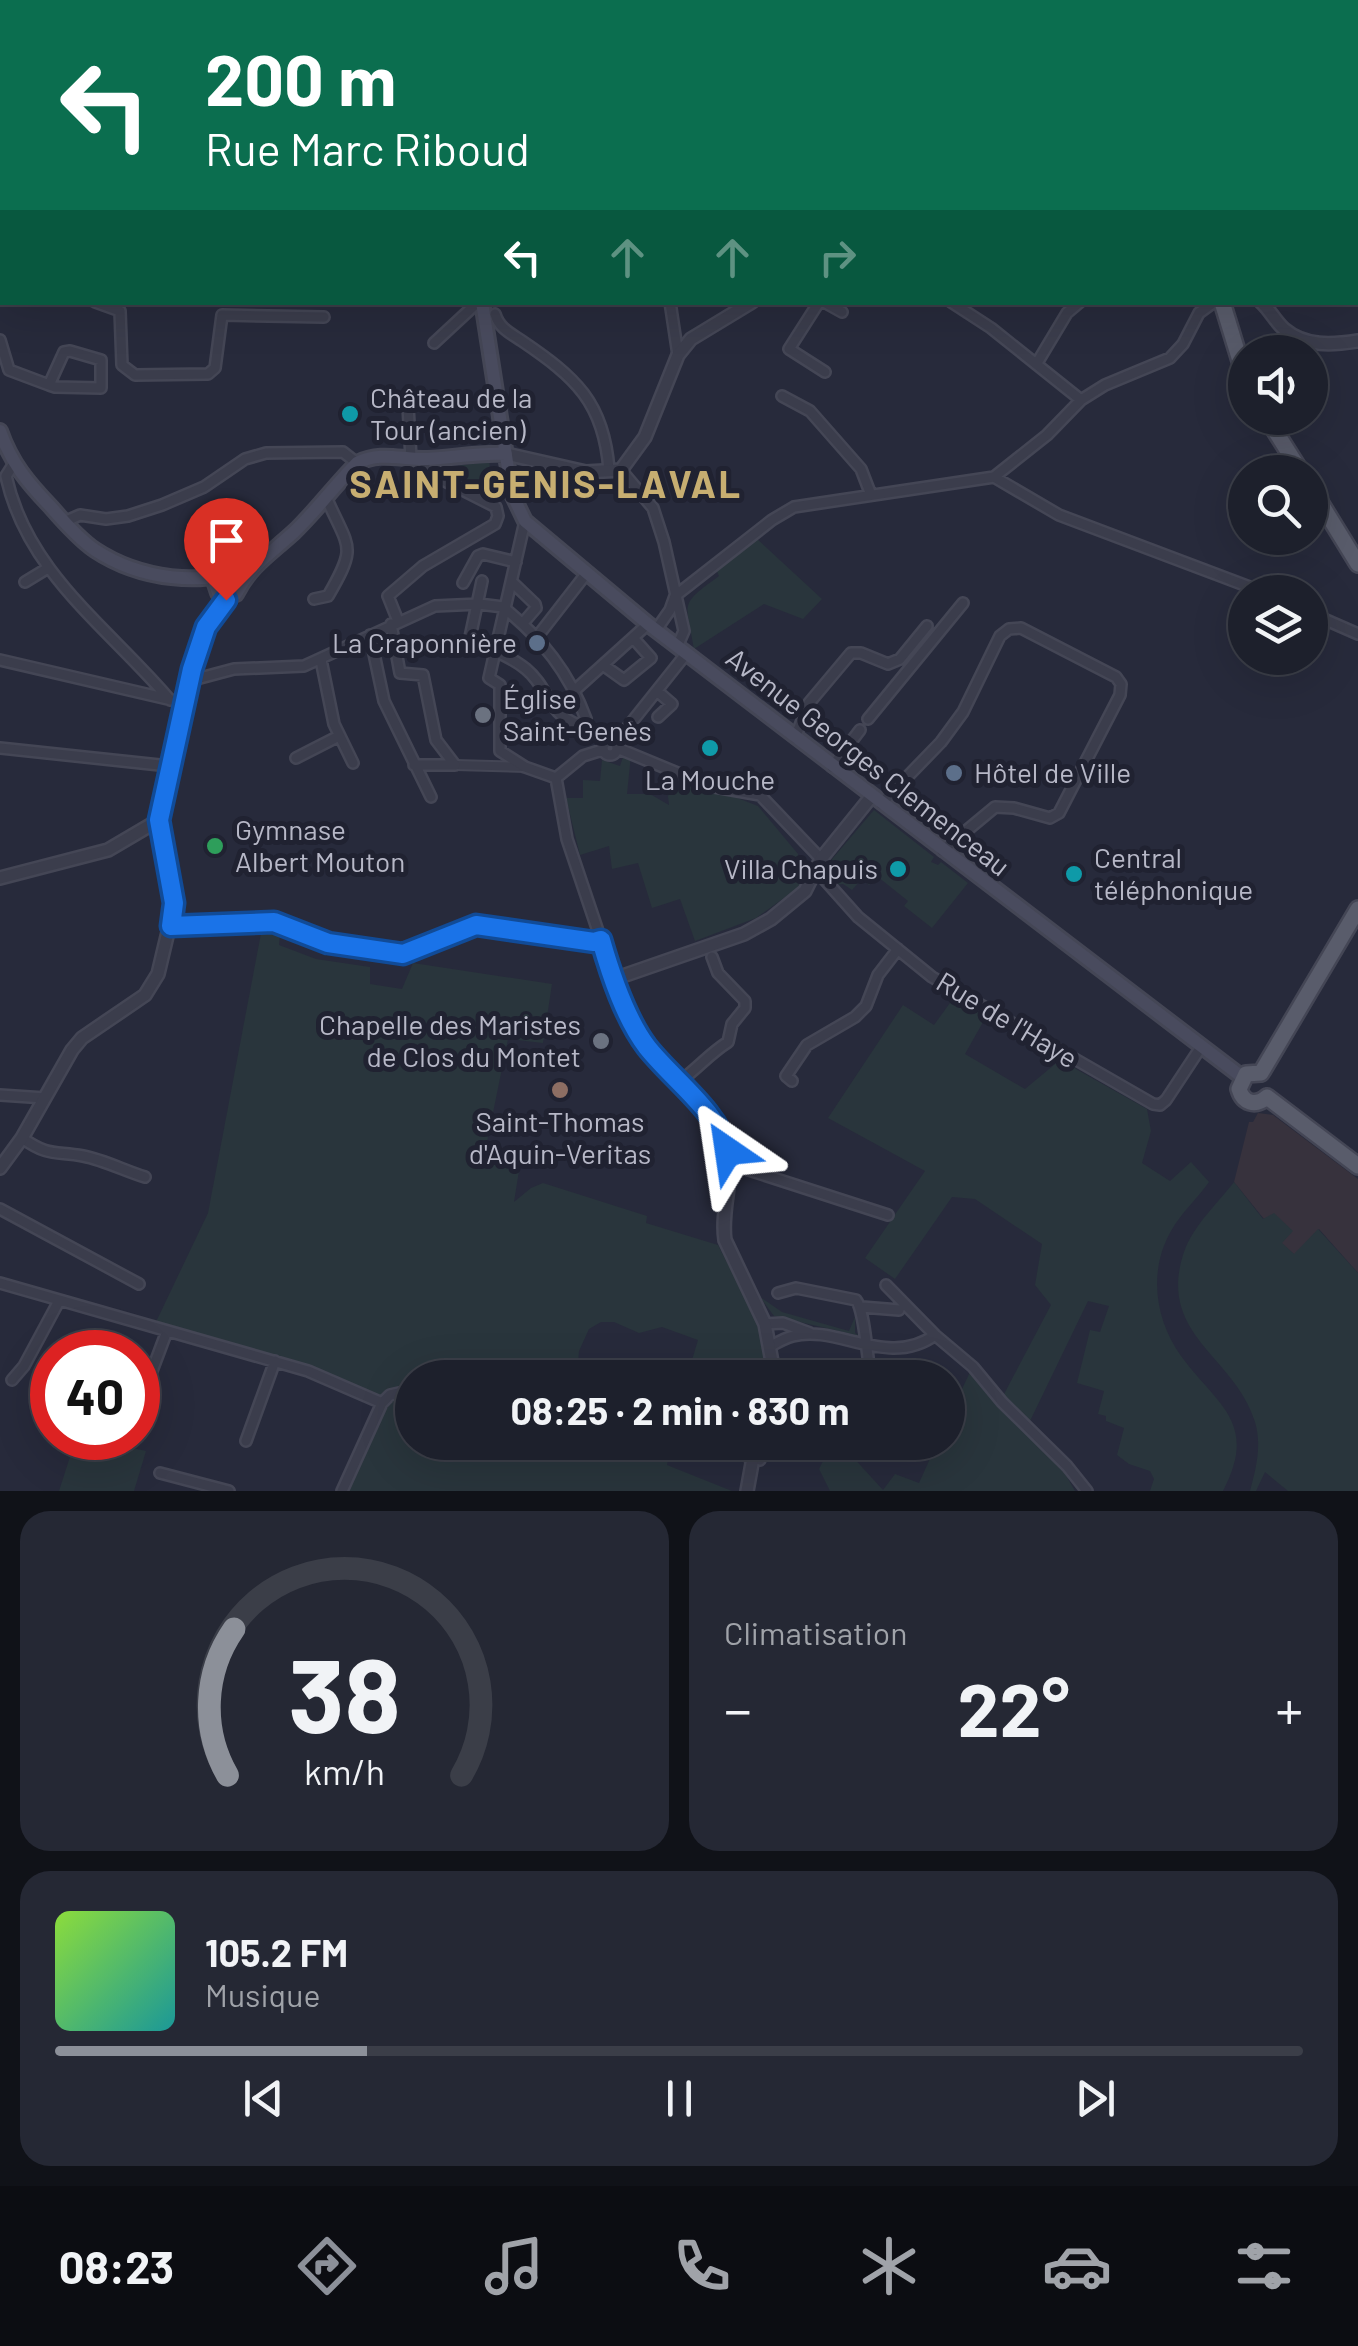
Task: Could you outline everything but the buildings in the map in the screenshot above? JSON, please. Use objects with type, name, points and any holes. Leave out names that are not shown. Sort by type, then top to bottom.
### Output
[{"type":"main road","name":"Avenue Georges Clemenceau","points":[[480,305],[490,317],[512,494],[526,521],[682,651],[1242,1077]]},
{"type":"main road","points":[[1223,305],[1232,335]]},
{"type":"main road","points":[[1232,305],[1241,335]]},
{"type":"main road","points":[[0,431],[13,465],[88,545],[121,564],[155,574],[226,585],[295,531],[357,463],[370,456],[388,454],[418,459],[483,452],[506,454]]},
{"type":"main road","points":[[1328,515],[1358,564]]},
{"type":"main road","points":[[1261,1072],[1358,909]]},
{"type":"main road","points":[[1261,1072],[1242,1077],[1239,1089],[1245,1100],[1254,1103],[1267,1098]]},
{"type":"main road","points":[[1261,1072],[1270,1084],[1267,1098]]},
{"type":"main road","points":[[1267,1098],[1358,1166]]},
{"type":"street","points":[[104,305],[120,311],[122,365],[135,375],[208,374],[214,368],[222,315],[324,317]]},
{"type":"street","points":[[434,343],[476,305]]},
{"type":"street","points":[[497,305],[490,317],[559,366],[588,396],[615,470],[653,508],[684,631],[682,651],[657,691],[605,742],[556,778]]},
{"type":"street","points":[[670,305],[678,355]]},
{"type":"street","points":[[506,454],[586,472],[615,470],[645,437],[678,355],[691,339],[747,305]]},
{"type":"street","points":[[819,305],[788,349],[825,372]]},
{"type":"street","points":[[827,305],[842,312]]},
{"type":"street","points":[[957,305],[1082,400]]},
{"type":"street","points":[[1037,363],[1067,313],[1076,305]]},
{"type":"street","points":[[576,690],[670,610],[675,596],[785,512],[794,507],[994,477],[1082,400],[1105,385],[1170,358],[1186,340],[1199,313],[1210,305]]},
{"type":"street","points":[[1264,305],[1284,329],[1301,339],[1326,344],[1358,341]]},
{"type":"street","points":[[0,340],[9,370],[49,386],[101,388],[100,360],[64,352],[49,386]]},
{"type":"street","points":[[782,396],[810,411],[862,469],[871,495]]},
{"type":"street","points":[[408,406],[410,429],[425,471],[488,502],[496,507],[498,516],[495,524],[424,566],[388,596],[400,673],[422,675],[436,740],[455,765]]},
{"type":"street","points":[[390,430],[410,429]]},
{"type":"street","points":[[64,522],[80,515],[128,516],[162,505],[204,488],[245,459],[266,453],[343,452],[357,463]]},
{"type":"street","points":[[0,472],[13,465]]},
{"type":"street","points":[[13,465],[6,476],[21,527],[48,568],[170,700]]},
{"type":"street","points":[[994,477],[1060,514],[1228,578]]},
{"type":"street","points":[[488,502],[512,494]]},
{"type":"street","points":[[314,598],[328,596],[349,551],[326,497]]},
{"type":"street","points":[[526,521],[489,678],[500,685],[500,751],[556,778]]},
{"type":"street","points":[[463,582],[478,556],[516,562]]},
{"type":"street","points":[[25,582],[48,568]]},
{"type":"street","points":[[537,636],[586,574]]},
{"type":"street","points":[[482,581],[469,642],[494,650],[526,669],[562,718],[580,724],[605,742]]},
{"type":"street","points":[[512,582],[536,608],[522,623]]},
{"type":"street","points":[[0,1168],[82,1038],[130,1006],[153,985],[174,903],[159,820],[189,681],[206,627],[226,585]]},
{"type":"street","points":[[868,718],[964,603]]},
{"type":"street","points":[[189,681],[234,669],[299,667],[435,606],[479,604],[503,607],[537,636],[576,690],[586,719],[580,724]]},
{"type":"street","points":[[1328,621],[1358,634]]},
{"type":"street","points":[[795,738],[809,703],[851,653],[888,664],[900,659],[927,626]]},
{"type":"street","points":[[614,980],[758,927],[806,891],[818,864],[876,800],[941,742],[963,712],[1000,636],[1009,629],[1022,628],[1116,677],[1120,694],[1059,813],[1050,818],[995,807],[942,851]]},
{"type":"street","points":[[370,635],[384,701],[431,796]]},
{"type":"street","points":[[603,664],[624,680],[650,658],[634,638]]},
{"type":"street","points":[[0,660],[184,703]]},
{"type":"street","points":[[321,660],[339,736],[352,762]]},
{"type":"street","points":[[657,691],[672,704],[658,718]]},
{"type":"street","points":[[832,767],[860,730]]},
{"type":"street","points":[[296,758],[339,736]]},
{"type":"street","name":"Rue de l'Haye","points":[[605,742],[709,786],[760,795],[858,917],[932,977],[1154,1104],[1166,1100],[1201,1048]]},
{"type":"street","points":[[0,748],[169,766]]},
{"type":"street","points":[[414,765],[526,766]]},
{"type":"street","points":[[556,778],[567,839],[614,980],[642,1040],[719,1128],[726,1143],[730,1164],[724,1240],[765,1324],[772,1360]]},
{"type":"street","points":[[0,878],[108,850],[159,820]]},
{"type":"street","points":[[171,926],[274,922],[328,943],[403,954],[476,925],[601,940]]},
{"type":"street","points":[[792,1081],[786,1076],[807,1045],[855,1017],[866,1006],[878,974],[898,950]]},
{"type":"street","points":[[679,1082],[700,1066],[706,1056],[728,1042],[732,1024],[744,1008],[745,1001],[718,973],[712,956]]},
{"type":"street","points":[[0,1095],[44,1098]]},
{"type":"street","points":[[22,1138],[57,1156],[82,1156],[145,1178]]},
{"type":"street","points":[[730,1164],[888,1215]]},
{"type":"street","points":[[0,1209],[138,1284]]},
{"type":"street","points":[[0,1283],[308,1371],[382,1403]]},
{"type":"street","points":[[886,1285],[973,1367],[1087,1491]]},
{"type":"street","points":[[778,1293],[796,1288],[856,1300],[862,1307],[867,1360]]},
{"type":"street","points":[[12,1380],[24,1366],[58,1301]]},
{"type":"street","points":[[862,1307],[899,1310]]},
{"type":"street","points":[[765,1324],[783,1323],[812,1335],[864,1346],[912,1347],[935,1335]]},
{"type":"street","points":[[160,1350],[167,1331]]},
{"type":"street","points":[[771,1346],[793,1336],[812,1335]]},
{"type":"street","points":[[246,1441],[276,1361]]},
{"type":"street","points":[[342,1491],[382,1403],[395,1394]]},
{"type":"street","points":[[748,1460],[755,1463]]},
{"type":"street","points":[[748,1491],[756,1460]]},
{"type":"street","points":[[160,1473],[176,1483],[229,1491]]},
{"type":"shaded area","points":[[489,461],[493,486],[489,494],[440,469]]},
{"type":"shaded area","points":[[755,537],[822,599],[803,619],[764,604],[694,649],[688,613],[691,600],[719,576],[715,567]]},
{"type":"shaded area","points":[[624,754],[631,755],[627,794],[650,794],[669,805],[668,796],[674,784],[663,776],[665,770],[758,806],[798,854],[802,885],[756,918],[695,941],[680,899],[652,908],[638,863],[612,869],[609,846],[580,855],[566,798],[583,798],[583,780],[600,781],[602,760],[620,766]]},
{"type":"shaded area","points":[[874,810],[934,857],[931,862],[941,862],[968,883],[932,928],[904,906],[908,901],[878,877],[869,885],[862,879],[852,890],[843,884],[835,885],[826,875],[827,865]]},
{"type":"shaded area","points":[[262,928],[280,933],[279,945],[316,959],[370,967],[370,984],[402,989],[413,963],[552,984],[543,1043],[508,1039],[486,1147],[522,1152],[514,1202],[543,1183],[647,1216],[646,1223],[718,1245],[751,1309],[766,1360],[692,1360],[698,1340],[662,1327],[639,1333],[614,1322],[601,1322],[589,1329],[578,1360],[395,1360],[395,1460],[668,1460],[667,1465],[732,1491],[347,1491],[389,1400],[301,1365],[155,1324],[208,1213]]},
{"type":"shaded area","points":[[955,996],[987,1015],[965,1054],[1025,1089],[1060,1060],[1147,1109],[1151,1131],[1142,1163],[1170,1181],[1191,1162],[1209,1182],[1175,1224],[1164,1246],[1157,1279],[1160,1311],[1172,1342],[1220,1402],[1235,1431],[1237,1448],[1223,1491],[1150,1491],[1154,1479],[1150,1471],[1117,1455],[1124,1428],[1098,1414],[1104,1391],[1077,1383],[1090,1330],[1100,1332],[1109,1306],[1088,1301],[1030,1421],[1003,1396],[1051,1305],[1035,1285],[1042,1244],[975,1199],[952,1197],[895,1279],[865,1258],[925,1171],[828,1118],[903,1005],[934,1025]]},
{"type":"shaded area","points":[[1258,1113],[1273,1115],[1358,1179],[1358,1273],[1319,1229],[1295,1255],[1281,1243],[1292,1231],[1264,1219],[1234,1182],[1249,1122]]},
{"type":"shaded area","points":[[1234,1182],[1263,1219],[1274,1213],[1293,1231],[1282,1243],[1294,1254],[1318,1229],[1358,1273],[1358,1491],[1288,1491],[1265,1472],[1256,1491],[1250,1491],[1258,1448],[1255,1422],[1232,1379],[1189,1325],[1180,1304],[1178,1280],[1193,1233]]},
{"type":"shaded area","points":[[760,1297],[782,1312],[849,1331],[855,1317],[855,1333],[860,1336],[774,1316]]},
{"type":"shaded area","points":[[970,1372],[1063,1470],[1075,1491],[830,1491],[819,1469],[824,1460],[856,1460],[883,1490],[895,1474],[919,1483],[929,1460],[965,1460],[965,1383]]},
{"type":"shaded area","points":[[69,1460],[143,1460],[134,1491],[59,1491]]},
{"type":"tunnel","points":[[593,731],[598,736]]},
{"type":"place","name":"Château de la Tour (ancien)","points":[[350,414]]},
{"type":"place","name":"La Craponnière","points":[[537,643]]},
{"type":"place","name":"Église Saint-Genès","points":[[483,715]]},
{"type":"place","name":"La Mouche","points":[[710,748]]},
{"type":"place","name":"Hôtel de Ville","points":[[954,773]]},
{"type":"place","name":"Gymnase Albert Mouton","points":[[215,846]]},
{"type":"place","name":"Villa Chapuis","points":[[898,869]]},
{"type":"place","name":"Central téléphonique","points":[[1074,874]]},
{"type":"place","name":"Chapelle des Maristes de Clos du Montet","points":[[601,1041]]},
{"type":"place","name":"Saint-Thomas d'Aquin-Veritas","points":[[560,1090]]},
{"type":"district","name":"SAINT-GENIS-LAVAL","points":[[546,485]]},
{"type":"route","points":[[226,600],[206,627],[192,669],[159,820],[174,903],[171,926],[274,922],[328,943],[403,954],[476,925],[601,940],[614,980],[642,1040],[719,1128],[728,1151]]}]
